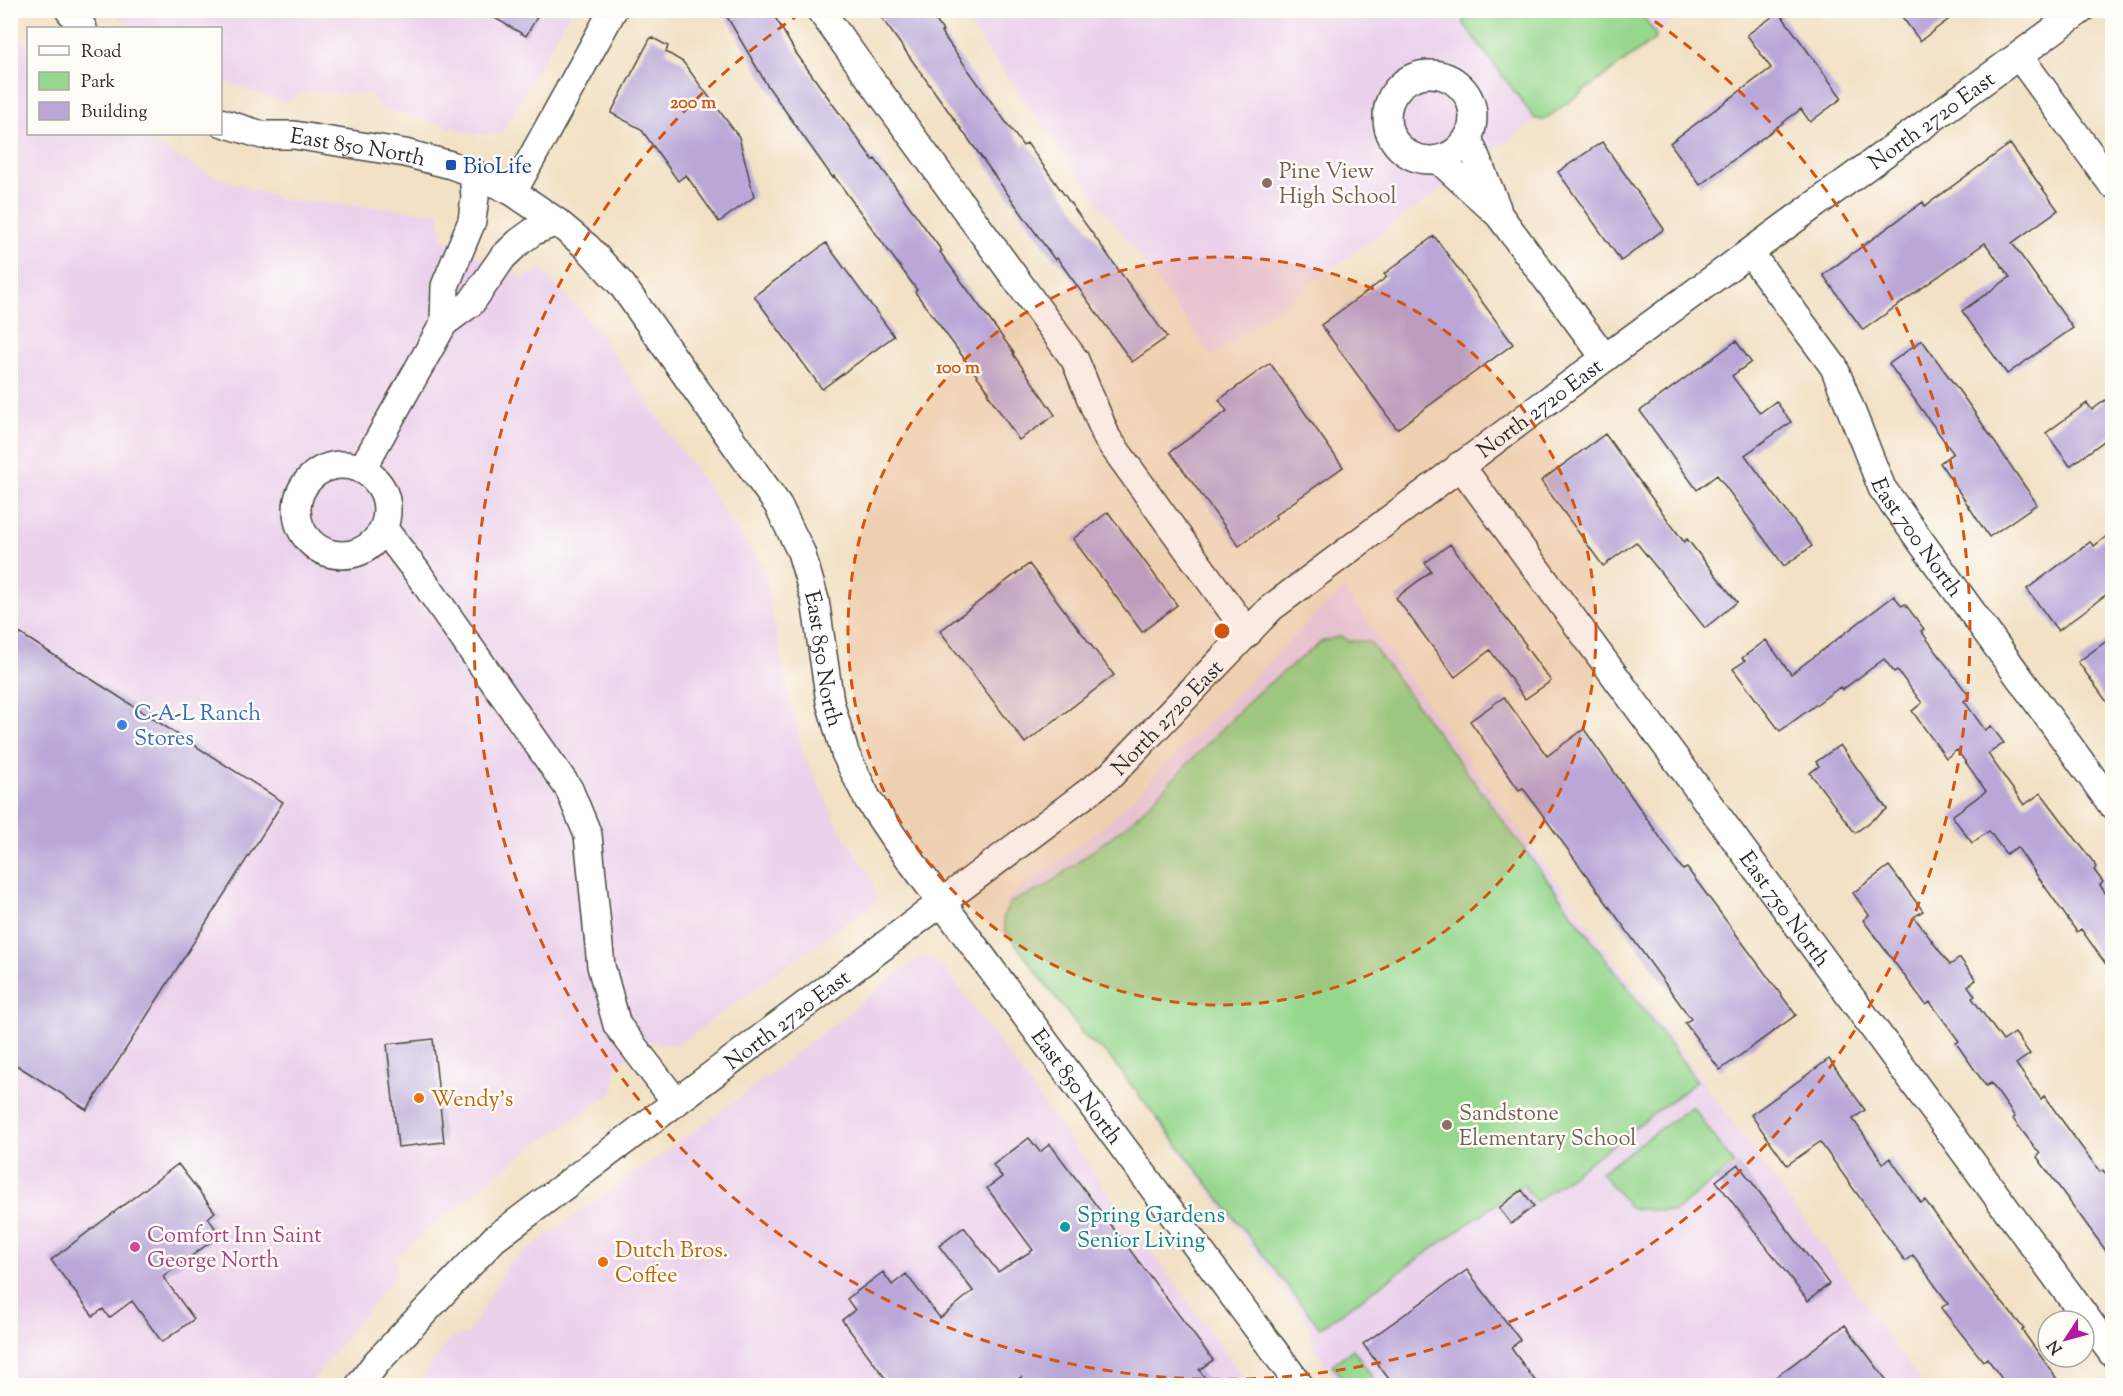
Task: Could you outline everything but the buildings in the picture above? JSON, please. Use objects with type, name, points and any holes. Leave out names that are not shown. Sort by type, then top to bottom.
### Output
[{"type":"street","points":[[69,10],[82,27]]},
{"type":"street","points":[[513,192],[613,10]]},
{"type":"street","points":[[820,10],[1076,360],[1107,438],[1248,633]]},
{"type":"street","name":"North 2720 East","points":[[359,1386],[376,1363],[494,1239],[1111,776],[1271,608],[1460,465],[2081,10]]},
{"type":"street","points":[[2019,56],[2112,184]]},
{"type":"street","points":[[1433,74],[1447,77],[1459,85],[1468,96],[1473,110],[1473,124],[1468,138],[1451,156],[1439,160],[1427,161],[1405,153],[1395,143],[1388,130],[1386,117],[1395,90],[1406,80],[1419,75],[1433,74]]},
{"type":"street","name":"East 850 North","points":[[222,123],[262,135],[294,135],[405,153],[473,173],[513,192],[557,222],[587,247],[622,285],[778,506],[801,552],[815,600],[830,702],[845,753],[867,798],[894,838],[1300,1386]]},
{"type":"street","points":[[1468,138],[1499,215]]},
{"type":"street","points":[[1439,160],[1499,215],[1605,358]]},
{"type":"street","points":[[444,323],[446,286],[472,221],[475,197],[473,173]]},
{"type":"street","points":[[362,469],[444,323],[471,303],[503,257],[519,242],[534,231],[557,222]]},
{"type":"street","name":"East 700 North","points":[[1750,253],[1834,367],[1882,488],[2112,805]]},
{"type":"street","points":[[344,464],[362,469],[380,485],[387,499],[388,514],[384,529],[375,542],[362,551],[347,555],[331,554],[317,548],[305,537],[299,522],[297,507],[300,491],[318,471],[330,465],[344,464]]},
{"type":"street","name":"East 750 North","points":[[1460,465],[2112,1353]]},
{"type":"street","points":[[384,529],[417,572],[569,789],[588,835],[601,966],[617,1024],[676,1102]]},
{"type":"shaded area","points":[[112,11],[571,11],[501,134],[476,135],[381,108],[368,94],[307,92],[284,102],[222,82],[222,27],[134,27]]},
{"type":"shaded area","name":"Pine View High School","points":[[959,11],[1686,11],[1212,356]]},
{"type":"shaded area","points":[[10,24],[27,48],[27,135],[138,135],[209,174],[279,199],[440,213],[441,237],[523,278],[543,270],[597,330],[764,569],[784,675],[802,750],[840,830],[872,877],[877,901],[677,1045],[649,1042],[616,1065],[614,1092],[536,1145],[432,1226],[396,1258],[398,1271],[309,1385],[11,1385]]},
{"type":"shaded area","name":"Sandstone Elementary School","points":[[1344,589],[1924,1385],[1341,1385],[1313,1347],[1310,1325],[1010,925],[1006,901],[1110,821],[1313,617]]},
{"type":"shaded area","points":[[921,956],[943,966],[1249,1385],[415,1386],[451,1338],[468,1334],[509,1263],[723,1110]]},
{"type":"green space","points":[[1472,10],[1639,11],[1656,34],[1655,39],[1544,120],[1535,119],[1464,24],[1463,17]]},
{"type":"green space","name":"Sandstone Elementary School","points":[[1341,636],[1348,641],[1369,641],[1697,1081],[1536,1202],[1523,1185],[1320,1328],[1107,1054],[1086,1038],[1005,930],[1003,916],[1011,902],[1045,887],[1133,820],[1257,693],[1321,642]]},
{"type":"green space","points":[[1692,1106],[1734,1164],[1674,1212],[1630,1208],[1601,1172]]},
{"type":"green space","points":[[1353,1349],[1378,1385],[1347,1385],[1332,1365]]},
{"type":"place","name":"BioLife","points":[[451,165]]},
{"type":"place","name":"Pine View High School","points":[[1267,183]]},
{"type":"place","name":"C-A-L Ranch Stores","points":[[122,725]]},
{"type":"place","name":"Wendy's","points":[[419,1098]]},
{"type":"place","name":"Sandstone Elementary School","points":[[1447,1125]]},
{"type":"place","name":"Spring Gardens Senior Living","points":[[1065,1227]]},
{"type":"place","name":"Comfort Inn Saint George North","points":[[135,1247]]},
{"type":"place","name":"Dutch Bros. Coffee","points":[[603,1262]]}]
